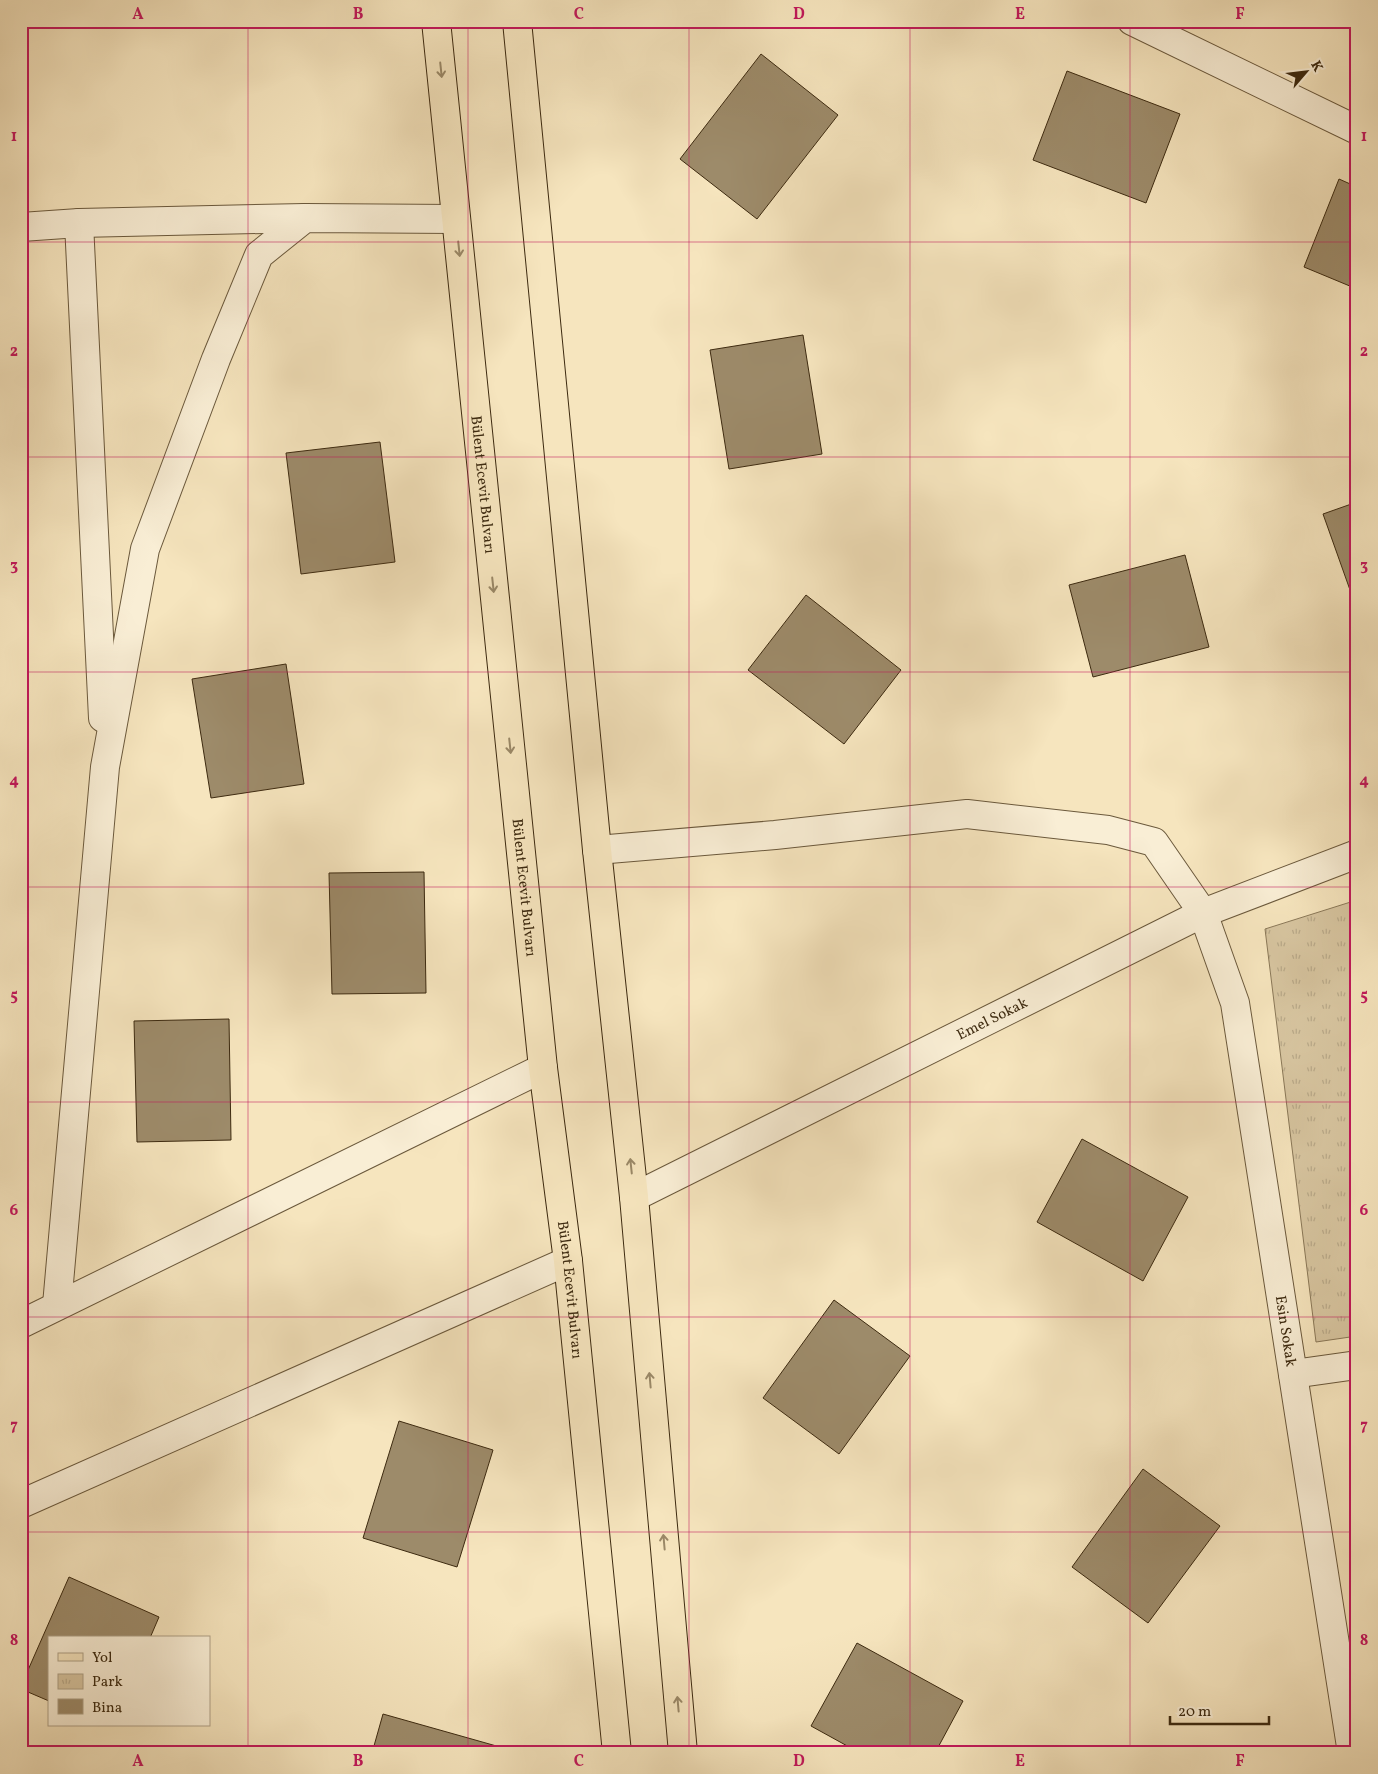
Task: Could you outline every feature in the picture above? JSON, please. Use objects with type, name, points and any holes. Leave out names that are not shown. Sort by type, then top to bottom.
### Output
[{"type":"main road","name":"Bülent Ecevit Bulvarı","points":[[436,21],[543,1068],[568,1261],[617,1753]]},
{"type":"main road","points":[[518,21],[597,850],[634,1197],[683,1753]]},
{"type":"street","points":[[1132,21],[1357,130]]},
{"type":"street","points":[[21,227],[80,223],[305,218],[456,219]]},
{"type":"street","points":[[57,1306],[105,767],[145,550],[216,359],[259,255],[305,218]]},
{"type":"street","points":[[80,223],[105,767]]},
{"type":"street","name":"Esin Sokak","points":[[597,850],[775,835],[967,814],[1108,830],[1154,842],[1203,913],[1235,1003],[1352,1753]]},
{"type":"street","name":"Emel Sokak","points":[[634,1197],[1203,913],[1357,854]]},
{"type":"street","points":[[21,1324],[543,1068]]},
{"type":"street","points":[[21,1504],[568,1261]]},
{"type":"street","points":[[1293,1374],[1357,1365]]},
{"type":"green space","points":[[1357,900],[1357,1336],[1316,1342],[1265,929]]},
{"type":"building","points":[[761,54],[838,115],[757,219],[680,159]]},
{"type":"building","points":[[1067,71],[1180,114],[1146,203],[1033,160]]},
{"type":"building","points":[[1339,179],[1357,187],[1357,289],[1304,267]]},
{"type":"building","points":[[803,335],[822,454],[729,469],[710,350]]},
{"type":"building","points":[[380,442],[395,562],[301,574],[286,453]]},
{"type":"building","points":[[1357,502],[1357,603],[1355,604],[1323,514]]},
{"type":"building","points":[[1185,555],[1209,647],[1093,677],[1069,585]]},
{"type":"building","points":[[806,595],[901,670],[844,744],[748,670]]},
{"type":"building","points":[[286,664],[304,784],[211,798],[192,679]]},
{"type":"building","points":[[424,872],[426,993],[332,994],[329,873]]},
{"type":"building","points":[[229,1019],[231,1140],[137,1142],[134,1021]]},
{"type":"building","points":[[1082,1139],[1188,1197],[1143,1281],[1037,1222]]},
{"type":"building","points":[[834,1300],[910,1356],[839,1454],[763,1398]]},
{"type":"building","points":[[399,1421],[493,1450],[457,1567],[363,1538]]},
{"type":"building","points":[[1143,1469],[1220,1526],[1148,1623],[1072,1567]]},
{"type":"building","points":[[69,1577],[159,1617],[151,1636],[48,1636],[48,1701],[21,1689]]},
{"type":"building","points":[[857,1643],[963,1701],[935,1753],[860,1753],[811,1726]]},
{"type":"building","points":[[383,1714],[500,1747],[499,1753],[372,1753]]}]
